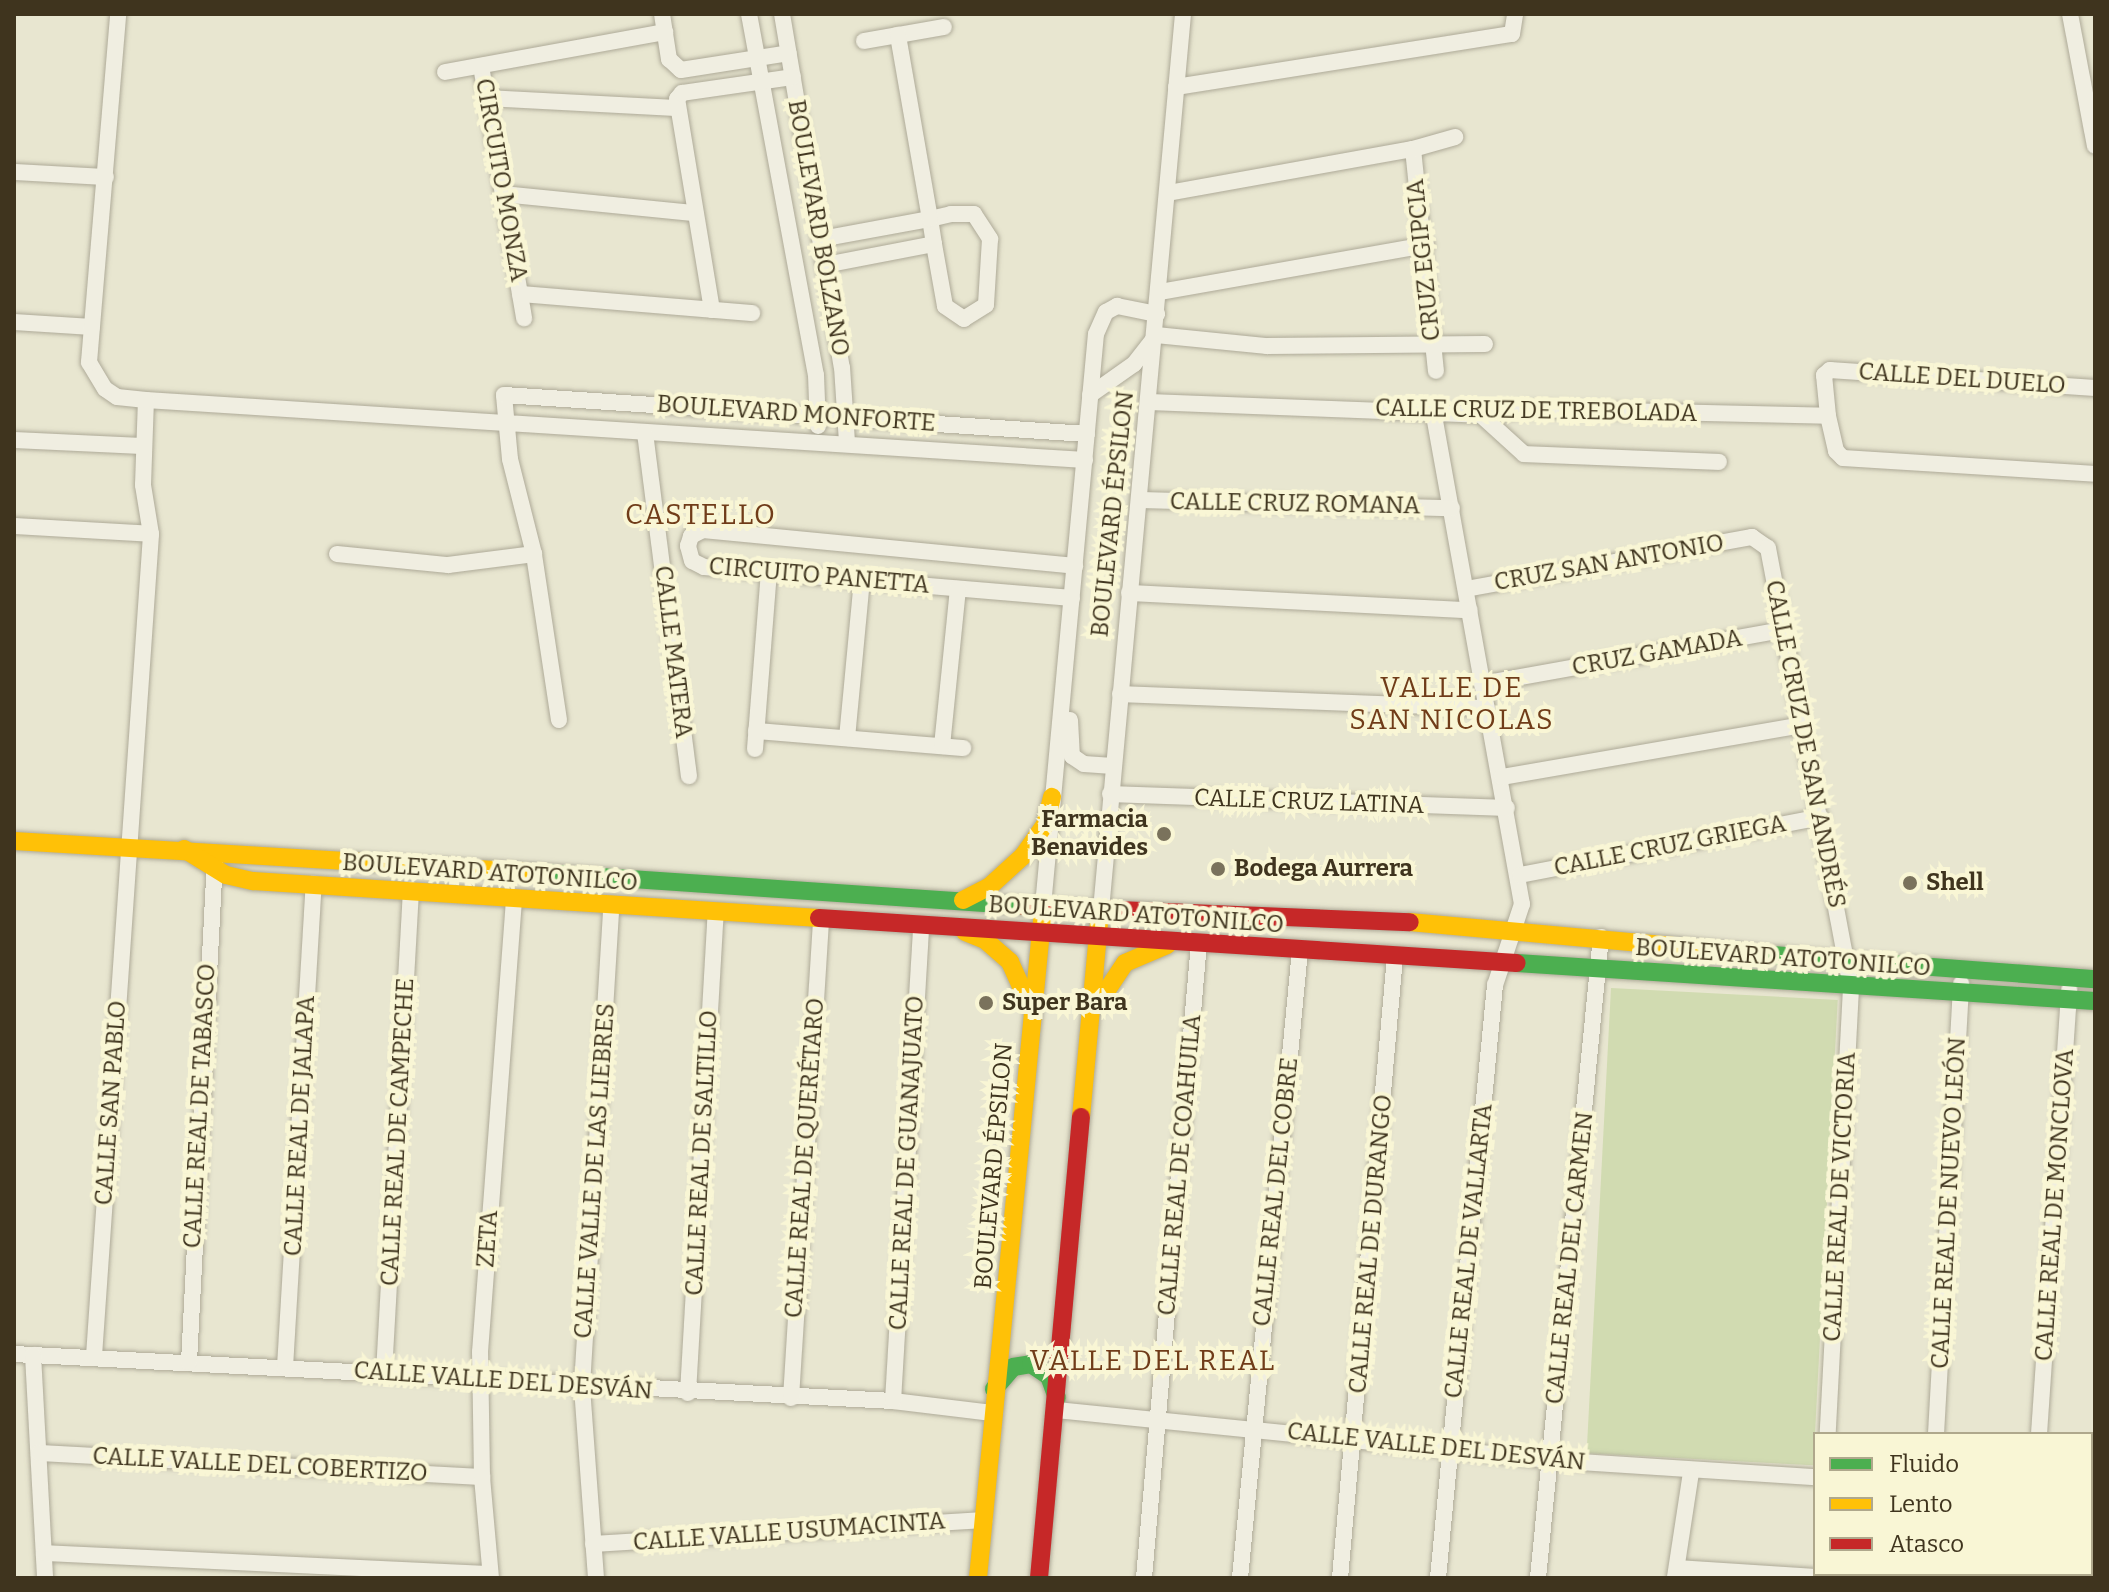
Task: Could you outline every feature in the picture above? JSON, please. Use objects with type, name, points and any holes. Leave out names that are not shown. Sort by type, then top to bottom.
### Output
[{"type":"street","name":"BOULEVARD MONFORTE","points":[[118,14],[89,362],[95,377],[117,397],[506,427],[818,440],[1085,460]]},
{"type":"street","points":[[662,14],[669,59],[681,70],[789,53]]},
{"type":"street","name":"BOULEVARD BOLZANO","points":[[749,14],[816,375],[818,440]]},
{"type":"street","name":"BOULEVARD BOLZANO","points":[[782,14],[825,265],[848,419],[847,442]]},
{"type":"street","name":"BOULEVARD ÉPSILON","points":[[1039,1578],[1093,1013],[1110,794],[1160,292],[1183,14]]},
{"type":"street","points":[[1176,87],[1512,34],[1515,14]]},
{"type":"street","points":[[2070,14],[2095,146]]},
{"type":"street","points":[[864,41],[944,27]]},
{"type":"street","name":"CIRCUITO MONZA","points":[[445,72],[665,32]]},
{"type":"street","points":[[821,239],[930,219],[974,214],[988,233],[986,305],[972,318],[956,318],[945,306],[934,244],[930,219],[898,35]]},
{"type":"street","name":"CIRCUITO MONZA","points":[[481,66],[524,318]]},
{"type":"street","points":[[712,310],[676,108],[682,93],[793,77]]},
{"type":"street","points":[[486,98],[676,108]]},
{"type":"street","points":[[1168,193],[1413,149],[1455,137]]},
{"type":"street","name":"CRUZ EGIPCIA","points":[[1413,149],[1426,245],[1436,371]]},
{"type":"street","points":[[14,172],[106,177]]},
{"type":"street","points":[[503,194],[695,213]]},
{"type":"street","points":[[825,265],[934,244]]},
{"type":"street","points":[[1160,292],[1426,245]]},
{"type":"street","name":"CIRCUITO MONZA","points":[[520,294],[752,313]]},
{"type":"street","name":"BOULEVARD ÉPSILON","points":[[978,1578],[994,1389],[1042,933],[1096,334],[1106,312],[1121,305],[1157,314]]},
{"type":"street","points":[[14,322],[92,327]]},
{"type":"street","points":[[1090,395],[1134,364],[1156,335],[1267,346],[1485,344]]},
{"type":"street","name":"CALLE DEL DUELO","points":[[1828,416],[1824,375],[1830,370],[2095,388]]},
{"type":"street","name":"BOULEVARD MONFORTE","points":[[506,427],[504,395],[1087,434]]},
{"type":"street","name":"CALLE SAN PABLO","points":[[94,1356],[151,534],[142,446],[146,400]]},
{"type":"street","name":"CALLE CRUZ DE TREBOLADA","points":[[1149,402],[1433,410],[1481,415],[1529,409],[1828,416]]},
{"type":"street","points":[[1433,410],[1520,875],[1517,929]]},
{"type":"street","points":[[1481,415],[1524,454],[1719,462]]},
{"type":"street","points":[[1828,416],[1836,451],[1843,458],[2095,474]]},
{"type":"street","points":[[506,427],[534,554],[559,720]]},
{"type":"street","name":"CALLE MATERA","points":[[645,433],[689,776]]},
{"type":"street","points":[[14,440],[142,446]]},
{"type":"street","name":"CALLE CRUZ ROMANA","points":[[1139,500],[1452,508]]},
{"type":"street","points":[[14,526],[151,534]]},
{"type":"street","name":"CIRCUITO PANETTA","points":[[1071,607],[958,589],[696,565],[689,542],[703,530],[1075,566]]},
{"type":"street","name":"CRUZ SAN ANTONIO","points":[[1466,589],[1752,537]]},
{"type":"street","name":"CALLE CRUZ DE SAN ANDRÉS","points":[[1752,537],[1768,548],[1820,817],[1844,961]]},
{"type":"street","points":[[337,554],[448,565],[534,554]]},
{"type":"street","points":[[755,749],[769,572]]},
{"type":"street","points":[[847,738],[862,580]]},
{"type":"street","points":[[942,746],[958,589]]},
{"type":"street","points":[[1129,593],[1470,610]]},
{"type":"street","name":"BOULEVARD ÉPSILON","points":[[1071,607],[1076,644],[1069,748],[1084,764],[1113,766]]},
{"type":"street","name":"CRUZ GAMADA","points":[[1482,684],[1783,630]]},
{"type":"street","points":[[1120,694],[1487,708]]},
{"type":"street","points":[[1502,777],[1803,725]]},
{"type":"street","points":[[756,731],[963,748]]},
{"type":"street","name":"CALLE CRUZ LATINA","points":[[1110,794],[1507,808]]},
{"type":"street","points":[[963,900],[989,887],[1023,856],[1045,825],[1052,797]]},
{"type":"street","name":"CALLE CRUZ GRIEGA","points":[[1520,875],[1820,817]]},
{"type":"street","name":"BOULEVARD ATOTONILCO","points":[[14,841],[128,850],[216,850],[1101,910],[1180,907],[1517,929],[1962,972],[2095,979]]},
{"type":"street","name":"BOULEVARD ATOTONILCO","points":[[183,848],[214,870],[239,879],[411,890],[611,908],[1179,941],[1851,988],[2095,1001]]},
{"type":"street","name":"CALLE REAL DE TABASCO","points":[[189,1362],[216,850]]},
{"type":"street","name":"CALLE REAL DE JALAPA","points":[[285,1367],[314,884]]},
{"type":"street","name":"CALLE REAL DE CAMPECHE","points":[[384,1373],[411,890]]},
{"type":"street","name":"ZETA","points":[[491,1576],[482,1477],[480,1380],[514,900]]},
{"type":"street","name":"CALLE VALLE DE LAS LIEBRES","points":[[596,1578],[582,1386],[611,908]]},
{"type":"street","name":"CALLE REAL DE SALTILLO","points":[[688,1393],[716,913]]},
{"type":"street","name":"CALLE REAL DE QUERÉTARO","points":[[791,1398],[821,919]]},
{"type":"street","name":"CALLE REAL DE GUANAJUATO","points":[[893,1401],[921,926]]},
{"type":"street","points":[[949,927],[985,940],[1010,962],[1032,1016]]},
{"type":"street","name":"CALLE REAL DE VALLARTA","points":[[1438,1578],[1499,964],[1517,929]]},
{"type":"street","name":"CALLE REAL DEL CARMEN","points":[[1538,1578],[1601,937]]},
{"type":"street","points":[[1093,1013],[1125,963],[1179,941]]},
{"type":"street","name":"CALLE REAL DE COAHUILA","points":[[1144,1578],[1199,943]]},
{"type":"street","name":"CALLE REAL DEL COBRE","points":[[1240,1578],[1300,950]]},
{"type":"street","name":"CALLE REAL DE DURANGO","points":[[1340,1578],[1395,957]]},
{"type":"street","name":"CALLE REAL DE VICTORIA","points":[[1828,1432],[1851,988],[1844,961]]},
{"type":"street","name":"CALLE REAL DE NUEVO LEÓN","points":[[1936,1432],[1962,972]]},
{"type":"street","name":"CALLE REAL DE MONCLOVA","points":[[2039,1432],[2069,977]]},
{"type":"street","name":"CALLE VALLE DEL DESVÁN","points":[[14,1354],[285,1367],[688,1393],[893,1401],[992,1413]]},
{"type":"street","points":[[33,1355],[45,1578]]},
{"type":"street","points":[[994,1389],[1013,1367],[1031,1364],[1049,1376],[1057,1404]]},
{"type":"street","name":"CALLE VALLE DEL DESVÁN","points":[[1057,1404],[1159,1420],[1549,1460],[1691,1472],[1813,1477]]},
{"type":"street","name":"CALLE VALLE DEL COBERTIZO","points":[[39,1453],[482,1477]]},
{"type":"street","points":[[1691,1472],[1676,1573],[1831,1578]]},
{"type":"street","name":"CALLE VALLE USUMACINTA","points":[[593,1544],[984,1520]]},
{"type":"street","points":[[44,1553],[491,1576]]},
{"type":"green space","points":[[1611,988],[1838,1000],[1813,1465],[1587,1453]]},
{"type":"traffic: fast","points":[[543,873],[1023,906]]},
{"type":"traffic: fast","points":[[1759,954],[2095,979]]},
{"type":"traffic: fast","points":[[1517,963],[2095,1001]]},
{"type":"traffic: fast","points":[[994,1389],[1013,1367],[1031,1364],[1049,1376],[1057,1398]]},
{"type":"traffic: slow","points":[[963,900],[989,887],[1023,856],[1045,825],[1052,797]]},
{"type":"traffic: slow","points":[[14,841],[543,873]]},
{"type":"traffic: slow","points":[[184,849],[226,875],[253,881],[819,918]]},
{"type":"traffic: slow","points":[[978,1578],[1042,920]]},
{"type":"traffic: slow","points":[[1410,922],[1759,954]]},
{"type":"traffic: slow","points":[[1081,1117],[1099,924]]},
{"type":"traffic: slow","points":[[965,932],[985,940],[1010,962],[1029,1004]]},
{"type":"traffic: slow","points":[[1097,1005],[1125,963],[1167,945]]},
{"type":"traffic: jam","points":[[1023,906],[1410,922]]},
{"type":"traffic: jam","points":[[819,918],[1517,963]]},
{"type":"traffic: jam","points":[[1039,1578],[1081,1117]]},
{"type":"place","name":"Farmacia Benavides","points":[[1164,834]]},
{"type":"place","name":"Bodega Aurrera","points":[[1218,869]]},
{"type":"place","name":"Shell","points":[[1910,883]]},
{"type":"place","name":"Super Bara","points":[[986,1003]]},
{"type":"district","name":"CASTELLO","points":[[701,515]]},
{"type":"district","name":"VALLE DE SAN NICOLAS","points":[[1452,704]]},
{"type":"district","name":"VALLE DEL REAL","points":[[1153,1361]]}]
